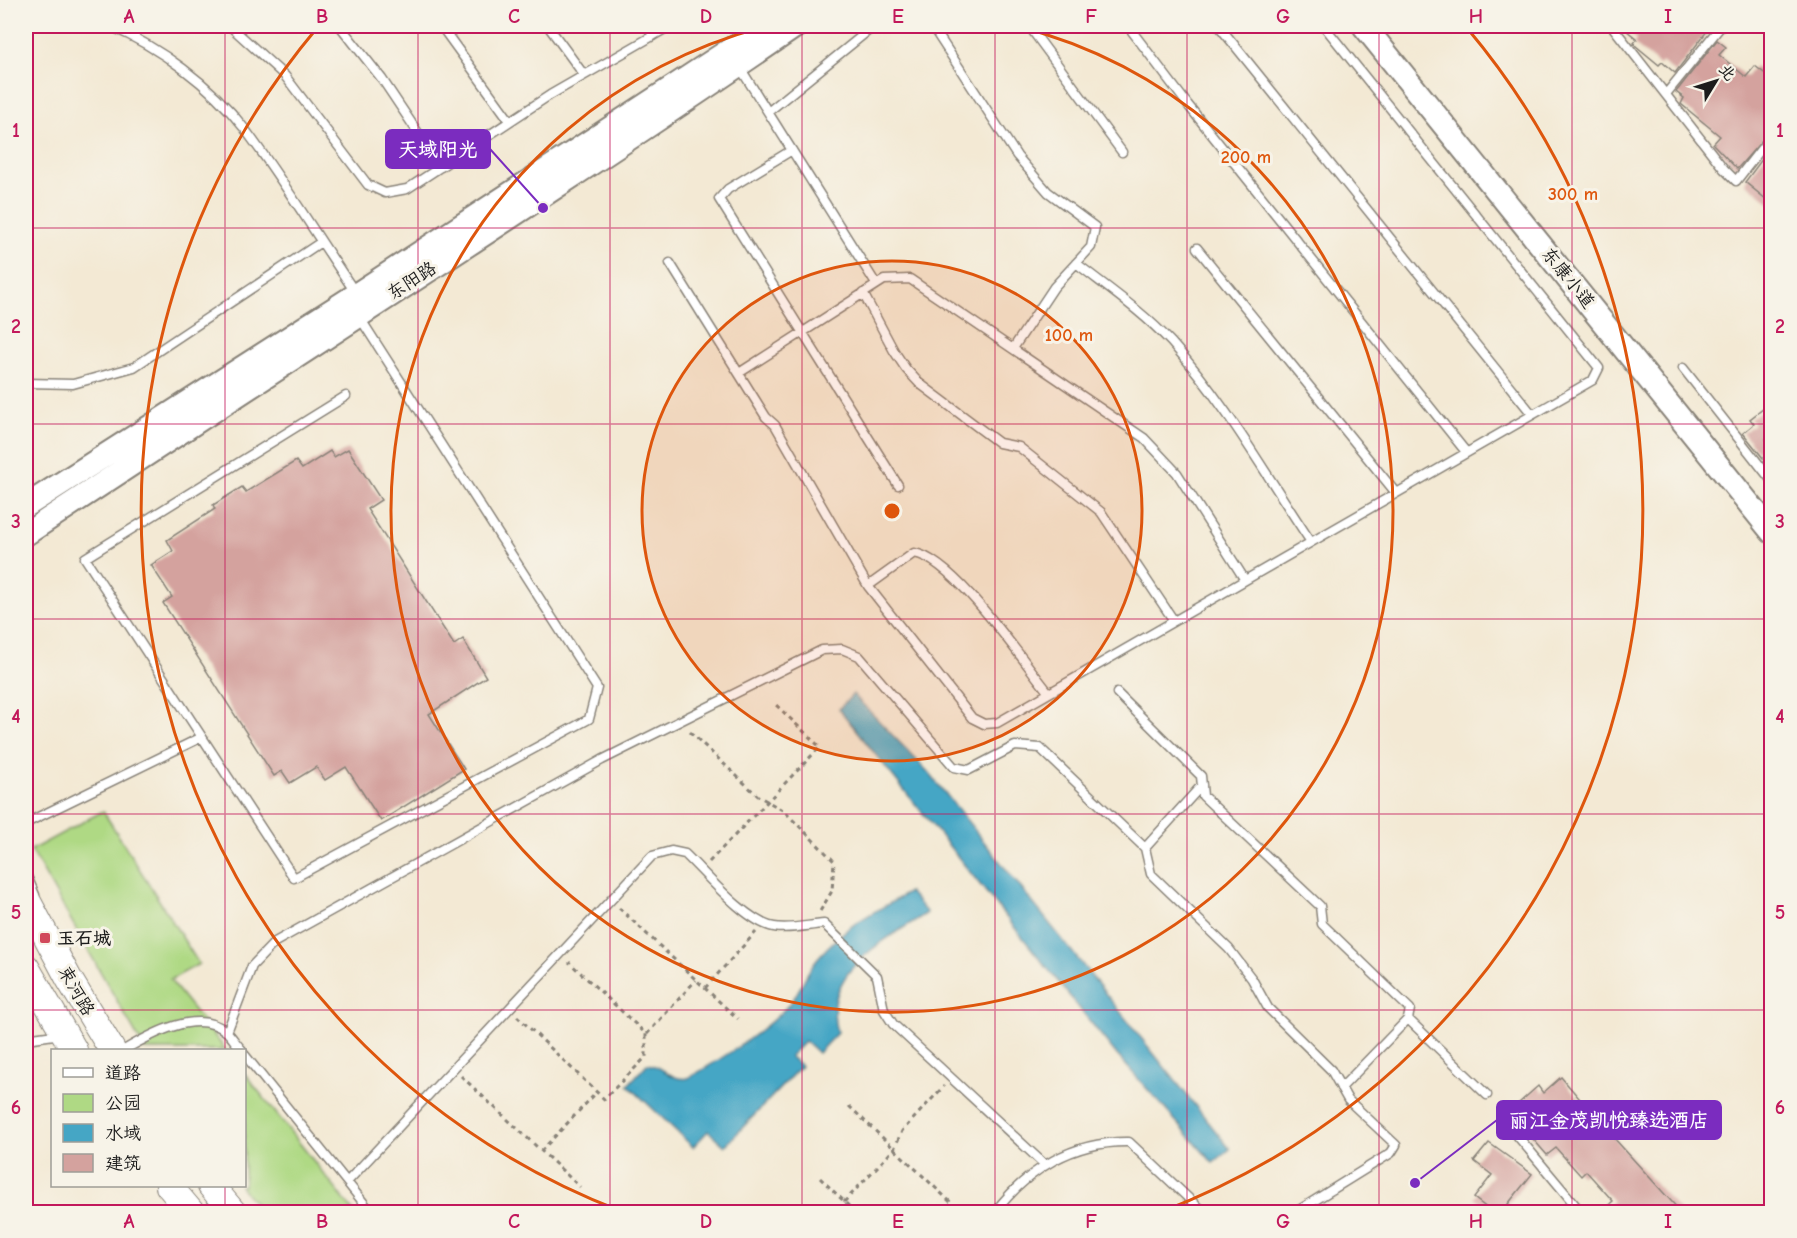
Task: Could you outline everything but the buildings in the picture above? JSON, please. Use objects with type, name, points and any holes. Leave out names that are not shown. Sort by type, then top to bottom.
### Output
[{"type":"main road","name":"东阳路","points":[[26,534],[357,304],[766,26]]},
{"type":"main road","name":"东阳路","points":[[26,506],[357,304],[591,166],[796,26]]},
{"type":"main road","name":"东康小道","points":[[1364,26],[1772,532]]},
{"type":"main road","name":"束河路","points":[[26,898],[69,979],[111,1049]]},
{"type":"main road","name":"束河路","points":[[26,967],[69,1042]]},
{"type":"main road","points":[[171,1187],[191,1212]]},
{"type":"lane","points":[[110,26],[172,62],[221,103],[243,127],[321,242],[357,304],[597,688],[589,720],[294,878],[86,558],[346,396]]},
{"type":"lane","points":[[230,26],[285,76],[368,185],[385,193],[400,192],[584,75],[670,26]]},
{"type":"lane","points":[[340,26],[382,79],[441,167]]},
{"type":"lane","points":[[441,26],[510,121]]},
{"type":"lane","points":[[548,26],[584,75]]},
{"type":"lane","points":[[647,26],[653,36]]},
{"type":"lane","points":[[768,112],[874,26]]},
{"type":"lane","points":[[932,26],[1017,156],[1048,192],[1095,227],[1091,247],[1054,287],[1014,347]]},
{"type":"lane","points":[[1029,26],[1122,152]]},
{"type":"lane","points":[[1128,26],[1195,114],[1466,452]]},
{"type":"lane","points":[[1219,26],[1532,414]]},
{"type":"lane","points":[[670,263],[766,417],[775,425],[868,586],[978,722],[997,723],[1593,380],[1599,368],[1324,26]]},
{"type":"lane","points":[[1612,26],[1724,169],[1736,180],[1772,135]]},
{"type":"lane","points":[[1665,94],[1722,26]]},
{"type":"lane","points":[[738,65],[876,284]]},
{"type":"lane","points":[[792,150],[728,189],[719,200],[898,485]]},
{"type":"lane","points":[[26,383],[73,384],[134,368],[321,242]]},
{"type":"lane","points":[[1197,249],[1396,493]]},
{"type":"lane","points":[[1076,263],[1149,321],[1171,343],[1214,396],[1311,542]]},
{"type":"lane","points":[[739,373],[876,284],[892,278],[910,279],[1014,347],[1157,450],[1177,473],[1245,580]]},
{"type":"lane","points":[[863,293],[894,351],[919,383],[999,443],[1019,447],[1101,512],[1174,621]]},
{"type":"lane","points":[[1683,368],[1772,481]]},
{"type":"lane","points":[[868,586],[914,553],[926,555],[957,579],[1049,693]]},
{"type":"lane","points":[[227,1032],[252,966],[275,942],[602,760],[822,650],[842,649],[859,656],[954,767],[963,770],[975,768],[1015,746],[1040,748],[1145,848],[1151,874],[1229,949],[1252,980],[1268,1008],[1331,1070],[1348,1100],[1396,1145],[1391,1153],[1296,1212]]},
{"type":"lane","points":[[1118,693],[1201,776],[1203,796],[1320,906],[1322,924],[1410,1008],[1408,1019],[1341,1088]]},
{"type":"lane","points":[[26,822],[202,737]]},
{"type":"lane","points":[[1145,848],[1202,785]]},
{"type":"lane","points":[[347,1182],[611,901],[658,853],[671,851],[685,854],[750,915],[764,924],[781,928],[824,924],[872,968],[881,985],[882,1000],[888,1018],[1044,1164]]},
{"type":"lane","points":[[26,873],[73,970],[122,1049]]},
{"type":"lane","points":[[1408,1019],[1487,1095]]},
{"type":"lane","points":[[125,1049],[147,1037],[184,1024],[210,1024],[227,1032],[241,1049]]},
{"type":"lane","points":[[26,1039],[69,1042]]},
{"type":"lane","points":[[246,1056],[371,1212]]},
{"type":"lane","points":[[1510,1127],[1581,1212]]},
{"type":"lane","points":[[995,1212],[1019,1185],[1044,1164],[1090,1145],[1129,1142],[1203,1212]]},
{"type":"path","points":[[702,870],[820,747],[774,704]]},
{"type":"path","points":[[690,732],[758,796],[784,811],[834,861],[832,891],[809,925]]},
{"type":"path","points":[[611,901],[738,1018]]},
{"type":"path","points":[[705,987],[764,924]]},
{"type":"path","points":[[560,954],[646,1034]]},
{"type":"path","points":[[509,1009],[604,1099],[646,1057],[646,1034],[696,980]]},
{"type":"path","points":[[453,1068],[580,1187]]},
{"type":"path","points":[[844,1202],[894,1149],[902,1131],[951,1078]]},
{"type":"path","points":[[541,1151],[597,1092]]},
{"type":"path","points":[[849,1106],[961,1212]]},
{"type":"path","points":[[820,1178],[855,1212]]},
{"type":"green space","points":[[103,811],[199,964],[170,980],[225,1049],[144,1049],[31,850]]},
{"type":"green space","points":[[246,1075],[354,1212],[262,1212],[241,1187],[246,1187]]},
{"type":"water","points":[[853,694],[929,773],[1230,1149],[1213,1163],[1117,1055],[839,709]]},
{"type":"water","points":[[909,892],[927,913],[892,935],[860,960],[847,975],[838,992],[834,1011],[837,1033],[818,1053],[805,1041],[790,1056],[801,1066],[725,1146],[708,1131],[693,1147],[628,1085],[647,1064],[658,1067],[677,1078],[688,1078],[743,1044],[770,1023],[791,1002],[813,964],[836,939],[858,921]]},
{"type":"place","name":"天域阳光","points":[[543,208]]},
{"type":"place","name":"玉石城","points":[[45,938]]},
{"type":"place","name":"丽江金茂凯悦臻选酒店","points":[[1415,1183]]}]
